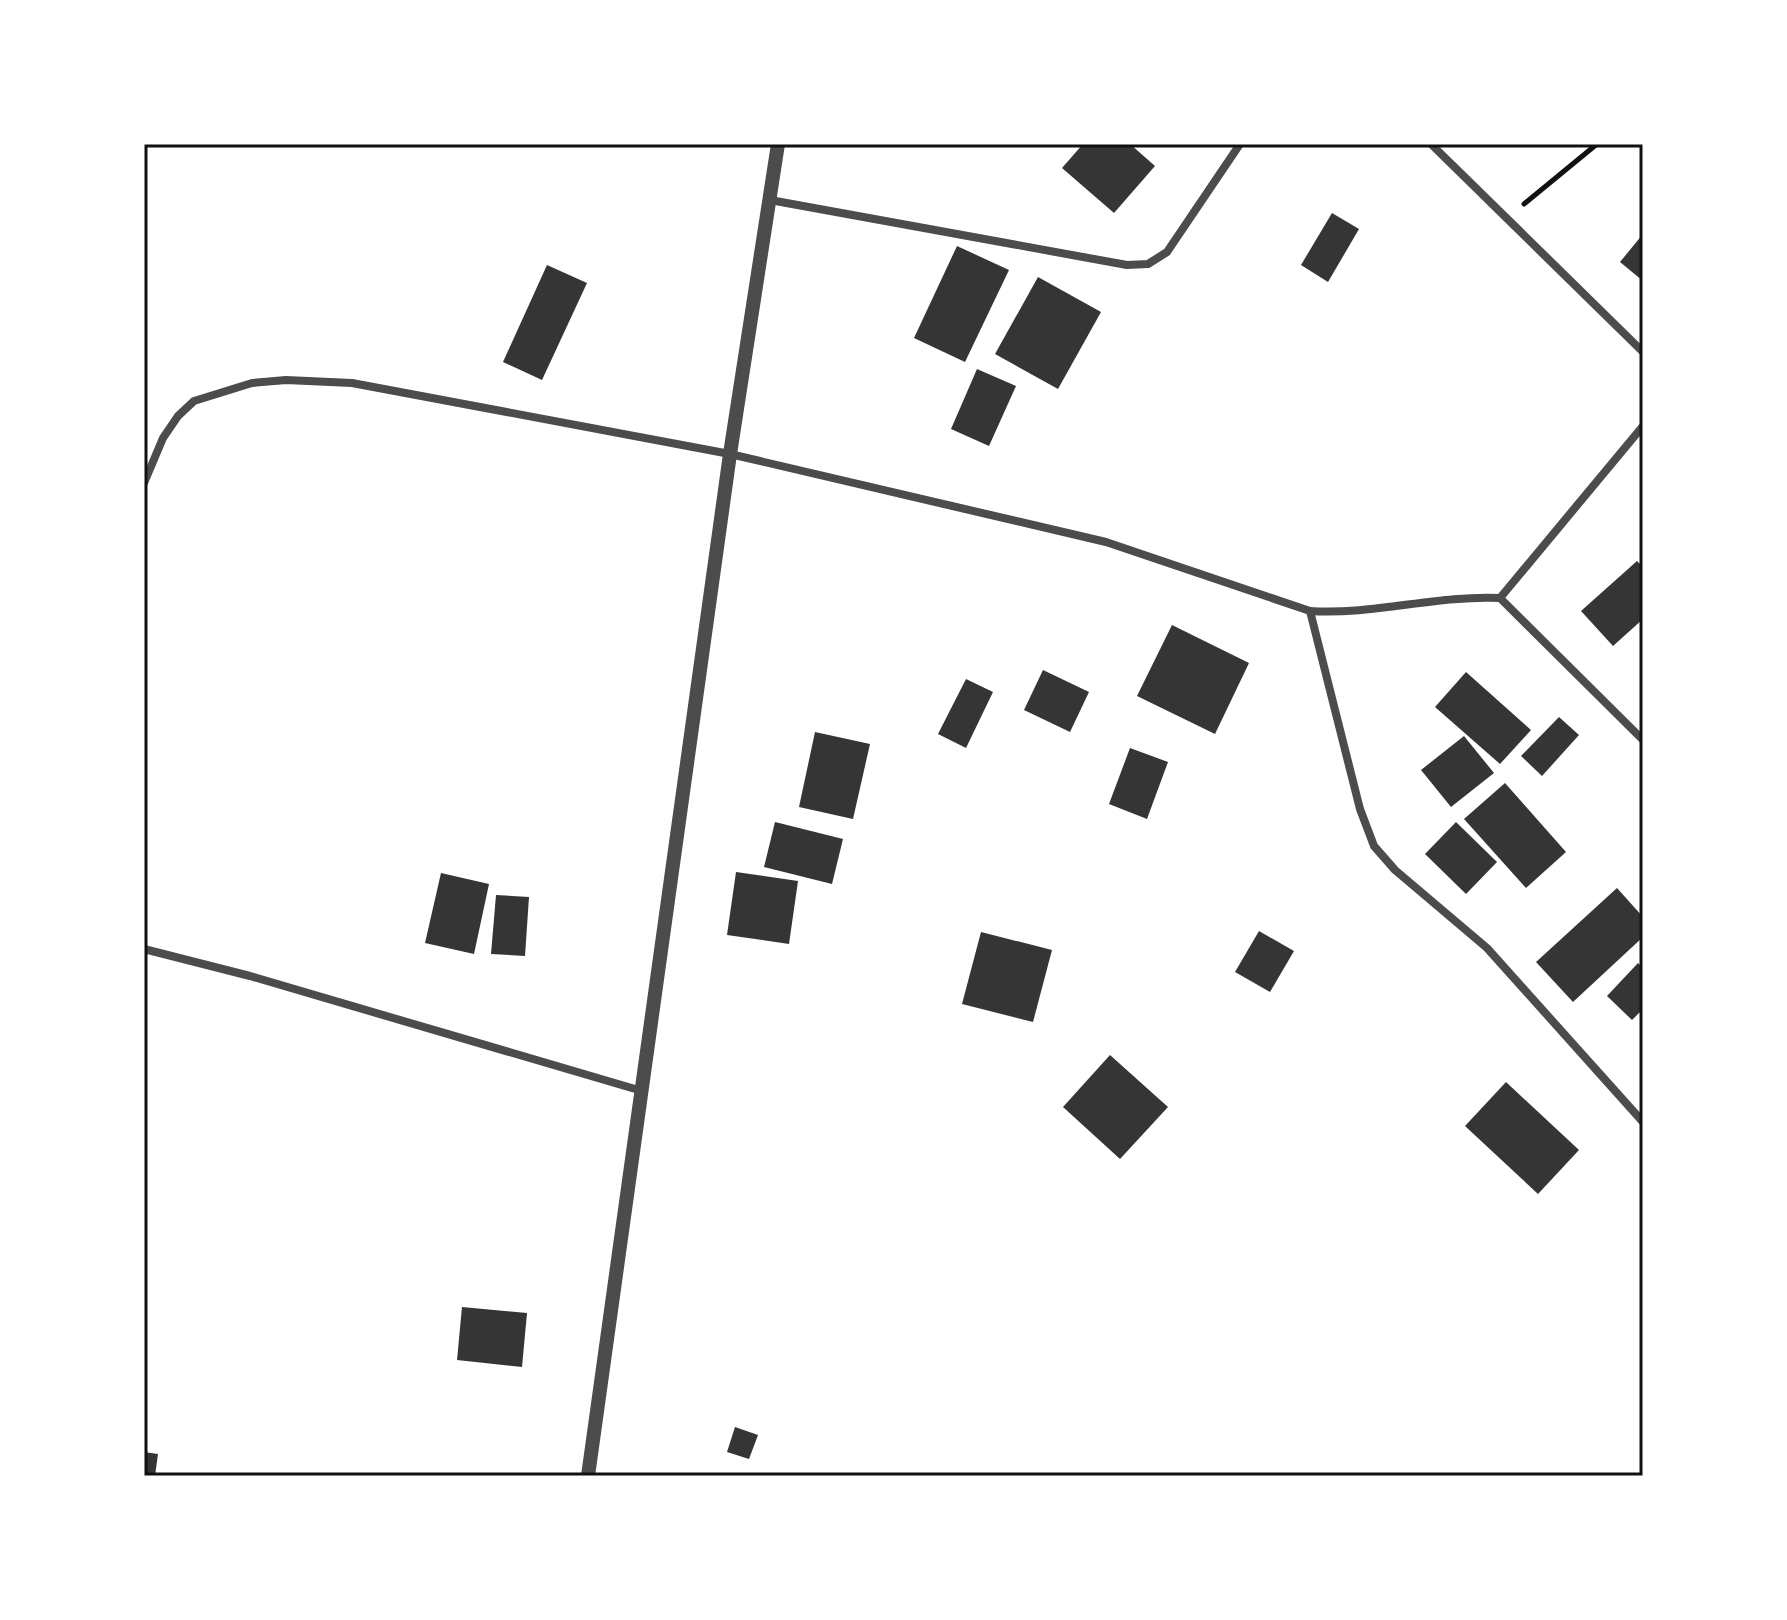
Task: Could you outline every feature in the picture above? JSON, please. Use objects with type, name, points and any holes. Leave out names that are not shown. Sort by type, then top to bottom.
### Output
[{"type":"street","points":[[588,1476],[730,454],[778,144]]},
{"type":"street","points":[[770,200],[1127,265],[1148,264],[1167,252],[1240,144]]},
{"type":"street","points":[[1431,144],[1643,352]]},
{"type":"street","points":[[144,483],[163,438],[178,416],[194,401],[252,383],[286,380],[352,383],[730,454],[1106,542],[1310,611],[1345,613],[1476,597],[1500,598],[1643,740]]},
{"type":"street","points":[[1500,598],[1643,426]]},
{"type":"street","points":[[1310,611],[1360,809],[1374,846],[1395,870],[1496,958],[1643,1122]]},
{"type":"street","points":[[144,949],[250,976],[642,1091]]},
{"type":"path","points":[[1506,218],[1597,144]]},
{"type":"building","points":[[1083,144],[1130,144],[1155,166],[1114,213],[1062,168]]},
{"type":"building","points":[[1332,213],[1359,229],[1328,282],[1301,265]]},
{"type":"building","points":[[1643,234],[1643,281],[1620,262]]},
{"type":"building","points":[[957,246],[1009,270],[965,362],[914,338]]},
{"type":"building","points":[[547,265],[587,283],[542,380],[503,362]]},
{"type":"building","points":[[1038,277],[1101,312],[1058,389],[995,354]]},
{"type":"building","points":[[977,369],[1016,386],[989,446],[951,429]]},
{"type":"building","points":[[1637,561],[1643,567],[1643,619],[1613,646],[1581,611]]},
{"type":"building","points":[[1172,625],[1249,663],[1215,734],[1137,696]]},
{"type":"building","points":[[1043,670],[1089,692],[1070,732],[1024,710]]},
{"type":"building","points":[[1466,672],[1531,730],[1500,764],[1435,707]]},
{"type":"building","points":[[966,679],[993,692],[966,748],[938,734]]},
{"type":"building","points":[[1559,717],[1579,735],[1542,776],[1521,756]]},
{"type":"building","points":[[815,732],[870,744],[853,819],[799,807]]},
{"type":"building","points":[[1464,736],[1494,773],[1451,807],[1421,770]]},
{"type":"building","points":[[1130,748],[1168,762],[1147,819],[1109,804]]},
{"type":"building","points":[[1505,783],[1566,852],[1526,888],[1464,819]]},
{"type":"building","points":[[775,822],[843,839],[832,884],[764,867]]},
{"type":"building","points":[[1456,822],[1497,862],[1466,894],[1425,854]]},
{"type":"building","points":[[736,872],[798,881],[789,944],[727,935]]},
{"type":"building","points":[[441,873],[489,884],[474,954],[425,943]]},
{"type":"building","points":[[1617,888],[1643,917],[1643,937],[1573,1002],[1536,962]]},
{"type":"building","points":[[496,895],[529,897],[525,956],[491,954]]},
{"type":"building","points":[[1259,931],[1294,951],[1270,992],[1235,972]]},
{"type":"building","points":[[981,932],[1052,950],[1033,1022],[962,1004]]},
{"type":"building","points":[[1638,963],[1643,968],[1643,1009],[1632,1020],[1607,996]]},
{"type":"building","points":[[1110,1055],[1168,1107],[1120,1159],[1063,1107]]},
{"type":"building","points":[[1506,1082],[1579,1150],[1538,1194],[1465,1126]]},
{"type":"building","points":[[462,1307],[527,1313],[522,1367],[457,1360]]},
{"type":"building","points":[[735,1427],[758,1435],[749,1459],[727,1452]]},
{"type":"building","points":[[144,1452],[158,1454],[155,1476],[144,1476]]}]
